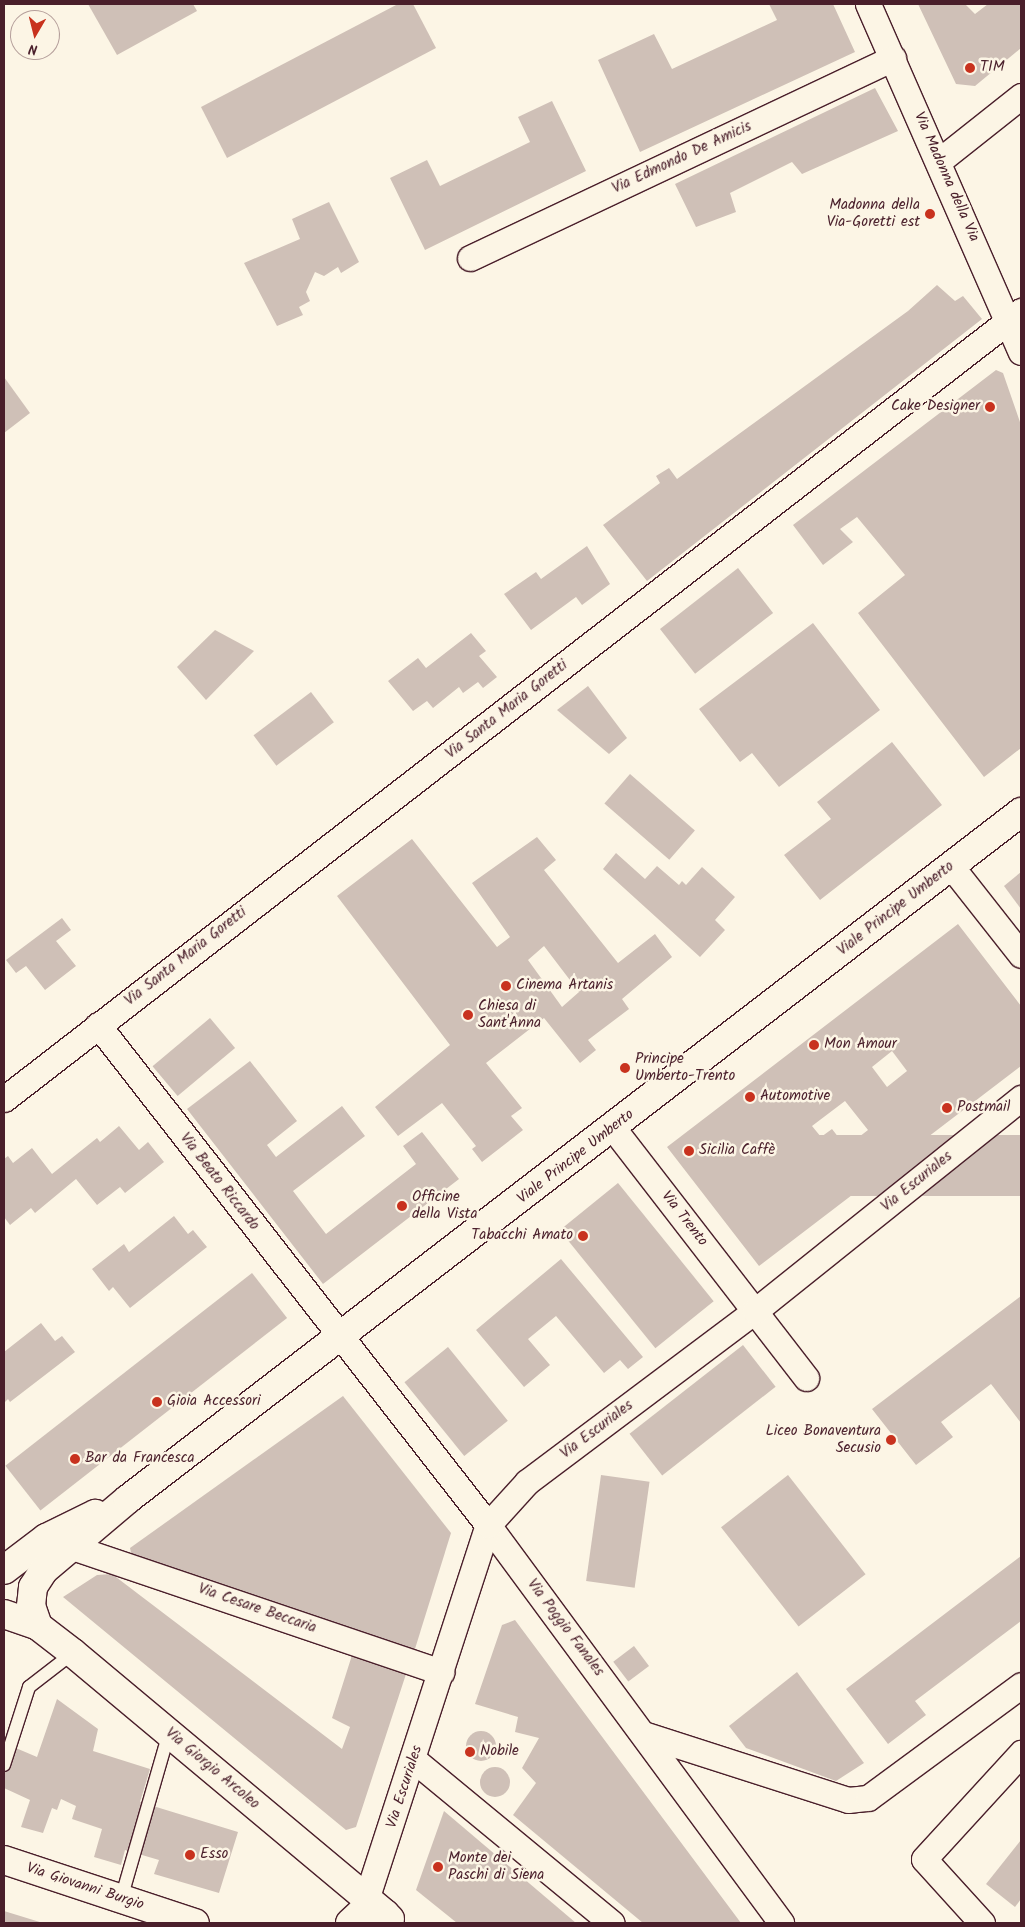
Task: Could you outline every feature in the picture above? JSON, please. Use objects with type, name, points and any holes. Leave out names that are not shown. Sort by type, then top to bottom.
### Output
[{"type":"main road","name":"Viale Principe Umberto","points":[[128,1499],[341,1338],[1021,812]]},
{"type":"main road","points":[[38,1626],[31,1606],[33,1586],[44,1570],[128,1499]]},
{"type":"main road","points":[[4,1570],[46,1538],[128,1499]]},
{"type":"main road","name":"Via Giorgio Arcoleo","points":[[4,1614],[38,1626],[73,1653],[169,1733],[372,1915]]},
{"type":"main road","name":"Via Giovanni Burgio","points":[[4,1860],[195,1923]]},
{"type":"street","name":"Via Madonna della Via","points":[[868,4],[939,160],[1016,316],[1021,352]]},
{"type":"street","name":"Via Edmondo De Amicis","points":[[470,258],[893,58]]},
{"type":"street","points":[[939,160],[1021,96]]},
{"type":"street","name":"Via Santa Maria Goretti","points":[[5,1097],[1016,316]]},
{"type":"street","points":[[951,866],[1021,955]]},
{"type":"street","name":"Via Beato Riccardo","points":[[98,1025],[341,1338]]},
{"type":"street","name":"Via Escuriales","points":[[372,1915],[414,1760],[488,1525],[528,1482],[755,1311],[1021,1098]]},
{"type":"street","name":"Via Trento","points":[[613,1128],[806,1378]]},
{"type":"street","name":"Via Poggio Fanales","points":[[341,1338],[488,1525],[646,1735],[781,1923]]},
{"type":"street","name":"Via Cesare Beccaria","points":[[72,1547],[441,1672]]},
{"type":"street","points":[[646,1735],[848,1800],[868,1798],[1021,1685]]},
{"type":"street","points":[[982,1923],[924,1859],[1021,1754]]},
{"type":"street","points":[[414,1760],[612,1923]]},
{"type":"lane","points":[[4,1765],[29,1687],[73,1653]]},
{"type":"lane","points":[[121,1899],[169,1733]]},
{"type":"building","points":[[88,4],[193,4],[197,11],[117,55]]},
{"type":"building","points":[[398,4],[413,4],[436,48],[227,158],[201,107]]},
{"type":"building","points":[[769,4],[833,4],[855,52],[640,152],[598,60],[654,34],[672,69],[777,20]]},
{"type":"building","points":[[918,4],[965,4],[975,14],[988,4],[1021,4],[1021,48],[975,86],[956,84]]},
{"type":"building","points":[[875,88],[898,131],[802,174],[792,162],[730,193],[736,212],[696,227],[675,184]]},
{"type":"building","points":[[552,101],[586,171],[425,250],[390,178],[427,160],[440,186],[530,142],[518,117]]},
{"type":"building","points":[[329,202],[359,262],[341,273],[338,267],[324,276],[315,272],[306,292],[310,301],[299,307],[303,315],[277,326],[244,263],[300,239],[292,219]]},
{"type":"building","points":[[937,285],[955,301],[963,296],[982,319],[647,581],[603,525],[660,483],[656,476],[669,468],[677,479],[908,311]]},
{"type":"building","points":[[996,370],[1003,373],[1021,425],[1021,748],[984,777],[858,613],[905,575],[857,517],[840,529],[853,542],[823,565],[793,525]]},
{"type":"building","points":[[4,377],[30,413],[4,433]]},
{"type":"building","points":[[587,546],[610,584],[582,605],[576,597],[531,630],[504,594],[536,572],[541,579]]},
{"type":"building","points":[[738,568],[773,613],[695,674],[660,629]]},
{"type":"building","points":[[813,623],[880,710],[779,787],[752,753],[740,762],[699,709]]},
{"type":"building","points":[[215,630],[254,651],[206,700],[177,667]]},
{"type":"building","points":[[471,633],[486,651],[479,656],[497,677],[483,688],[478,682],[463,693],[459,687],[433,708],[427,701],[413,711],[388,681],[418,658],[426,668]]},
{"type":"building","points":[[588,686],[627,738],[609,754],[557,710]]},
{"type":"building","points":[[311,692],[334,722],[276,766],[253,735]]},
{"type":"building","points":[[892,742],[942,805],[820,900],[784,855],[831,819],[817,802]]},
{"type":"building","points":[[630,774],[695,830],[669,860],[604,803]]},
{"type":"building","points":[[537,837],[556,860],[544,870],[618,963],[655,934],[672,957],[622,999],[629,1009],[588,1040],[596,1050],[580,1063],[544,1018],[486,1063],[522,1108],[511,1116],[523,1130],[482,1162],[472,1149],[476,1146],[442,1103],[398,1136],[375,1107],[450,1045],[337,896],[412,839],[497,947],[510,937],[472,883]],"holes":[[[544,946],[579,992],[562,1007],[528,960]]]},
{"type":"building","points":[[616,853],[645,879],[657,866],[679,885],[682,881],[686,885],[702,867],[735,897],[715,920],[725,930],[700,957],[603,869]]},
{"type":"building","points":[[1021,872],[1021,909],[1004,886]]},
{"type":"building","points":[[62,918],[71,930],[56,941],[76,966],[45,990],[26,966],[16,973],[6,960]]},
{"type":"building","points":[[958,924],[1021,1006],[1021,1066],[759,1266],[667,1147]],"holes":[[[892,1051],[907,1071],[887,1087],[872,1067]],[[845,1101],[868,1130],[846,1147],[832,1129],[821,1137],[812,1126]]]},
{"type":"building","points":[[210,1018],[235,1048],[178,1096],[153,1066]]},
{"type":"building","points":[[250,1061],[297,1121],[267,1145],[276,1157],[342,1106],[365,1136],[293,1191],[326,1234],[416,1164],[403,1146],[422,1132],[459,1179],[323,1284],[187,1109]]},
{"type":"building","points":[[119,1126],[139,1150],[148,1142],[164,1162],[125,1193],[120,1187],[97,1205],[76,1179],[35,1213],[31,1208],[10,1225],[4,1217],[4,1159],[8,1156],[13,1163],[32,1148],[52,1174],[97,1138],[100,1142]]},
{"type":"building","points":[[734,1135],[1021,1135],[1021,1196],[734,1196]]},
{"type":"building","points":[[618,1183],[714,1301],[655,1348],[560,1230]]},
{"type":"building","points":[[174,1216],[188,1234],[193,1230],[207,1247],[130,1308],[113,1287],[109,1291],[92,1269],[124,1244],[129,1252]]},
{"type":"building","points":[[561,1259],[643,1357],[628,1369],[620,1360],[604,1373],[556,1316],[528,1339],[550,1365],[524,1387],[476,1330]]},
{"type":"building","points":[[252,1273],[287,1318],[40,1511],[5,1466]]},
{"type":"building","points":[[1021,1296],[1021,1423],[991,1384],[941,1422],[953,1437],[916,1465],[872,1409]]},
{"type":"building","points":[[41,1323],[55,1341],[62,1336],[75,1352],[10,1402],[8,1399],[4,1403],[4,1352]]},
{"type":"building","points":[[743,1345],[776,1387],[662,1475],[630,1434]]},
{"type":"building","points":[[448,1347],[508,1421],[464,1456],[404,1382]]},
{"type":"building","points":[[343,1396],[451,1533],[414,1652],[132,1557],[130,1548]]},
{"type":"building","points":[[601,1475],[650,1482],[635,1588],[586,1581]]},
{"type":"building","points":[[788,1475],[866,1574],[799,1627],[721,1527]]},
{"type":"building","points":[[1021,1556],[1021,1621],[915,1701],[926,1715],[888,1744],[846,1689]]},
{"type":"building","points":[[112,1574],[342,1749],[350,1727],[332,1718],[353,1652],[407,1671],[356,1827],[346,1830],[63,1597],[97,1575]]},
{"type":"building","points":[[515,1620],[741,1923],[643,1923],[513,1815],[536,1783],[522,1768],[539,1738],[515,1732],[518,1717],[475,1704],[502,1625]]},
{"type":"building","points":[[634,1646],[649,1666],[628,1682],[613,1662]]},
{"type":"building","points":[[797,1672],[864,1763],[836,1781],[746,1748],[729,1726]]},
{"type":"building","points":[[57,1699],[98,1729],[93,1751],[150,1769],[140,1802],[238,1832],[219,1893],[154,1874],[159,1860],[125,1850],[121,1865],[94,1857],[102,1829],[72,1819],[76,1806],[61,1799],[57,1810],[52,1808],[43,1833],[21,1827],[30,1800],[4,1788],[4,1743],[37,1757]]},
{"type":"building","points":[[481,1731],[492,1735],[496,1746],[492,1757],[481,1761],[470,1757],[466,1746],[470,1735]]},
{"type":"building","points":[[495,1767],[506,1771],[510,1782],[506,1793],[495,1797],[484,1793],[480,1782],[484,1771]]},
{"type":"building","points":[[444,1811],[576,1923],[457,1923],[416,1890]]},
{"type":"building","points":[[1021,1840],[1021,1899],[1015,1907],[986,1884]]},
{"type":"building","points":[[4,1911],[43,1923],[4,1923]]},
{"type":"place","name":"TIM","points":[[970,68]]},
{"type":"place","name":"Madonna della Via-Goretti est","points":[[930,214]]},
{"type":"place","name":"Cake Designer","points":[[990,407]]},
{"type":"place","name":"Cinema Artanis","points":[[506,986]]},
{"type":"place","name":"Chiesa di Sant'Anna","points":[[468,1015]]},
{"type":"place","name":"Mon Amour","points":[[814,1045]]},
{"type":"place","name":"Principe Umberto-Trento","points":[[625,1068]]},
{"type":"place","name":"Automotive","points":[[750,1097]]},
{"type":"place","name":"Postmail","points":[[947,1108]]},
{"type":"place","name":"Sicilia Caffè","points":[[689,1151]]},
{"type":"place","name":"Officine della Vista","points":[[402,1206]]},
{"type":"place","name":"Tabacchi Amato","points":[[583,1236]]},
{"type":"place","name":"Gioia Accessori","points":[[157,1402]]},
{"type":"place","name":"Liceo Bonaventura Secusio","points":[[891,1440]]},
{"type":"place","name":"Bar da Francesca","points":[[75,1459]]},
{"type":"place","name":"Nobile","points":[[470,1752]]},
{"type":"place","name":"Esso","points":[[190,1855]]},
{"type":"place","name":"Monte dei Paschi di Siena","points":[[438,1867]]}]
